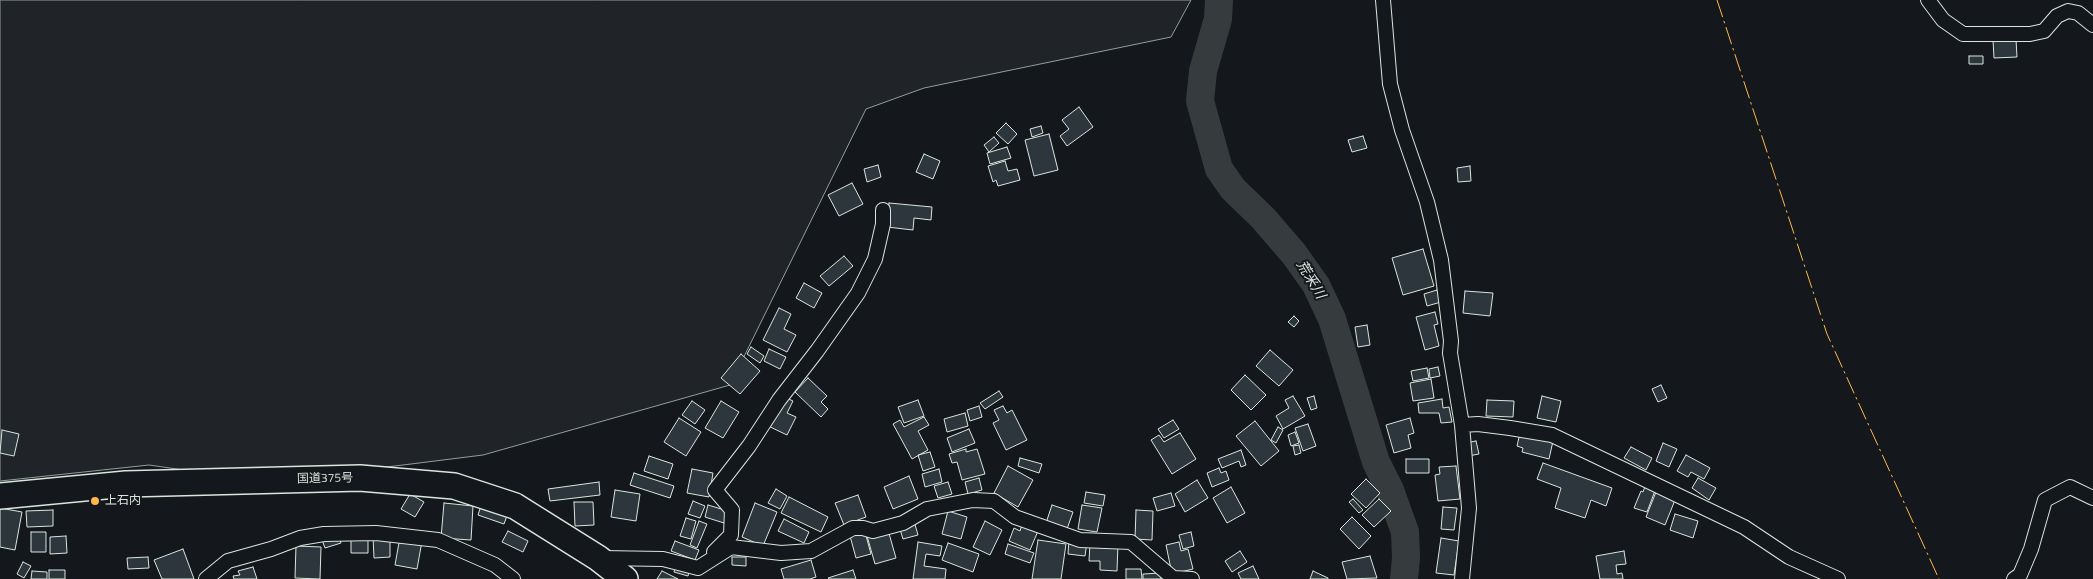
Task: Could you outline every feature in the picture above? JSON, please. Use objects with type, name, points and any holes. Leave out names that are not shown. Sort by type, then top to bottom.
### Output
[{"type":"highway","name":"国道375号","points":[[0,496],[126,484],[360,478],[454,486],[515,506],[598,558],[625,579]]},
{"type":"street","points":[[1383,0],[1390,84],[1402,130],[1427,202],[1442,260],[1451,341],[1450,353],[1462,426],[1469,508],[1462,579]]},
{"type":"street","points":[[1928,0],[1943,20],[1963,34],[2030,34],[2044,31],[2057,16],[2068,11],[2078,13],[2093,25]]},
{"type":"street","points":[[698,568],[731,535],[732,510],[715,490],[749,446],[778,400],[817,351],[858,293],[875,259],[883,210]]},
{"type":"street","points":[[1462,426],[1494,426],[1552,435],[1744,527],[1789,557],[1838,579]]},
{"type":"street","points":[[2014,579],[2020,574],[2031,549],[2045,500],[2070,487],[2093,498]]},
{"type":"street","points":[[598,558],[664,559],[698,568],[731,548],[781,553],[811,551],[853,528],[873,531],[903,523],[927,508],[973,500],[994,501],[1016,517],[1080,540],[1131,542],[1173,578],[1192,579]]},
{"type":"street","points":[[206,579],[228,561],[271,549],[300,538],[324,534],[376,533],[438,540],[495,565],[513,579]]},
{"type":"shaded area","points":[[0,0],[1191,0],[1171,37],[924,88],[866,109],[730,385],[483,455],[267,482],[149,465],[0,481]]},
{"type":"building","points":[[2016,39],[2017,57],[1994,58],[1993,40]]},
{"type":"building","points":[[1969,56],[1983,56],[1983,64],[1969,64]]},
{"type":"building","points":[[1079,107],[1093,127],[1067,146],[1060,136],[1069,129],[1062,120]]},
{"type":"building","points":[[1006,123],[1017,134],[1008,144],[996,133]]},
{"type":"building","points":[[1041,126],[1043,133],[1032,137],[1030,129]]},
{"type":"building","points":[[1049,134],[1058,170],[1034,176],[1025,140]]},
{"type":"building","points":[[1363,136],[1367,148],[1352,152],[1348,140]]},
{"type":"building","points":[[994,137],[999,143],[989,152],[984,145]]},
{"type":"building","points":[[1007,147],[1011,158],[990,164],[987,153]]},
{"type":"building","points":[[924,154],[940,161],[933,179],[916,172]]},
{"type":"building","points":[[1005,161],[1008,171],[1017,169],[1020,180],[998,186],[996,180],[993,182],[988,166]]},
{"type":"building","points":[[878,165],[881,177],[867,182],[864,169]]},
{"type":"building","points":[[1470,166],[1471,181],[1458,182],[1457,168]]},
{"type":"building","points":[[852,183],[863,204],[839,216],[828,195]]},
{"type":"building","points":[[889,203],[932,207],[931,220],[914,218],[913,230],[887,227]]},
{"type":"building","points":[[1423,249],[1434,286],[1403,295],[1392,258]]},
{"type":"building","points":[[844,256],[853,266],[829,286],[820,276]]},
{"type":"building","points":[[804,283],[822,293],[814,308],[796,298]]},
{"type":"building","points":[[1437,290],[1441,302],[1427,306],[1424,294]]},
{"type":"building","points":[[1465,291],[1493,293],[1490,316],[1463,313]]},
{"type":"building","points":[[779,308],[791,314],[784,329],[796,335],[787,352],[763,340]]},
{"type":"building","points":[[1435,312],[1438,324],[1434,325],[1439,346],[1425,350],[1416,317]]},
{"type":"building","points":[[1294,316],[1299,321],[1294,327],[1288,322]]},
{"type":"building","points":[[1367,325],[1370,345],[1358,347],[1355,327]]},
{"type":"building","points":[[751,347],[764,356],[760,363],[747,354]]},
{"type":"building","points":[[769,349],[786,357],[780,369],[764,361]]},
{"type":"building","points":[[1270,350],[1293,370],[1279,386],[1256,366]]},
{"type":"building","points":[[741,354],[760,371],[740,394],[721,378]]},
{"type":"building","points":[[1438,367],[1440,376],[1430,378],[1429,369]]},
{"type":"building","points":[[1427,368],[1429,378],[1413,381],[1411,371]]},
{"type":"building","points":[[1245,375],[1266,395],[1251,410],[1231,390]]},
{"type":"building","points":[[808,378],[827,396],[821,402],[828,409],[821,417],[795,392]]},
{"type":"building","points":[[1431,379],[1434,398],[1413,401],[1410,383]]},
{"type":"building","points":[[1661,385],[1667,398],[1658,402],[1652,389]]},
{"type":"building","points":[[999,391],[1003,397],[985,409],[980,403]]},
{"type":"building","points":[[776,393],[793,401],[787,413],[796,417],[787,435],[762,423]]},
{"type":"building","points":[[1293,396],[1305,416],[1283,429],[1276,416],[1289,408],[1285,400]]},
{"type":"building","points":[[1314,396],[1317,408],[1311,410],[1307,398]]},
{"type":"building","points":[[1542,396],[1561,401],[1556,422],[1537,418]]},
{"type":"building","points":[[1442,399],[1443,408],[1449,407],[1452,422],[1441,423],[1439,413],[1419,413],[1418,403]]},
{"type":"building","points":[[918,400],[924,416],[904,423],[898,407]]},
{"type":"building","points":[[1487,400],[1514,401],[1513,417],[1486,416]]},
{"type":"building","points":[[692,401],[705,410],[695,424],[682,415]]},
{"type":"building","points":[[721,401],[739,412],[723,438],[705,428]]},
{"type":"building","points":[[979,406],[982,417],[970,421],[967,410]]},
{"type":"building","points":[[1003,406],[1007,413],[1012,410],[1027,440],[1006,450],[993,423],[999,420],[994,410]]},
{"type":"building","points":[[965,413],[968,426],[947,432],[944,419]]},
{"type":"building","points":[[924,417],[929,425],[918,431],[928,450],[912,459],[893,424],[900,420],[904,427]]},
{"type":"building","points":[[679,418],[701,432],[686,456],[664,442]]},
{"type":"building","points":[[1410,418],[1414,433],[1408,435],[1411,448],[1394,453],[1386,425]]},
{"type":"building","points":[[1173,420],[1179,429],[1164,438],[1158,429]]},
{"type":"building","points":[[1255,421],[1279,451],[1261,466],[1236,436]]},
{"type":"building","points":[[1308,424],[1316,446],[1303,451],[1295,428]]},
{"type":"building","points":[[1278,427],[1283,430],[1276,443],[1271,440]]},
{"type":"building","points":[[969,429],[975,443],[952,452],[947,438]]},
{"type":"building","points":[[2,430],[19,434],[14,456],[0,453]]},
{"type":"building","points":[[1295,432],[1299,443],[1291,446],[1288,435]]},
{"type":"building","points":[[1180,433],[1196,459],[1172,474],[1151,440],[1159,435],[1164,442]]},
{"type":"building","points":[[1520,433],[1553,441],[1549,459],[1522,452],[1523,448],[1517,446]]},
{"type":"building","points":[[1476,441],[1479,454],[1468,456],[1465,443]]},
{"type":"building","points":[[1663,443],[1677,449],[1669,467],[1656,461]]},
{"type":"building","points":[[1299,445],[1301,453],[1295,455],[1293,446]]},
{"type":"building","points":[[1631,447],[1652,458],[1646,470],[1624,458]]},
{"type":"building","points":[[966,449],[966,452],[977,449],[985,474],[962,480],[957,462],[952,463],[949,454]]},
{"type":"building","points":[[1241,450],[1246,465],[1241,467],[1239,461],[1222,468],[1218,459]]},
{"type":"building","points":[[930,452],[935,467],[923,471],[918,455]]},
{"type":"building","points":[[1686,455],[1710,468],[1704,479],[1691,472],[1688,477],[1677,471]]},
{"type":"building","points":[[649,456],[673,464],[668,479],[644,471]]},
{"type":"building","points":[[1020,458],[1042,464],[1039,473],[1018,466]]},
{"type":"building","points":[[1406,459],[1429,459],[1429,473],[1406,473]]},
{"type":"building","points":[[1543,463],[1612,488],[1606,506],[1591,500],[1585,518],[1555,508],[1561,488],[1537,479]]},
{"type":"building","points":[[1008,466],[1033,480],[1018,507],[994,493]]},
{"type":"building","points":[[1456,466],[1460,499],[1438,501],[1435,475],[1440,474],[1439,467]]},
{"type":"building","points":[[1219,468],[1221,473],[1226,471],[1229,480],[1212,487],[1207,473]]},
{"type":"building","points":[[692,469],[713,473],[709,497],[687,493]]},
{"type":"building","points":[[939,469],[942,482],[925,487],[922,474]]},
{"type":"building","points":[[634,473],[674,486],[670,498],[630,485]]},
{"type":"building","points":[[909,476],[918,499],[893,509],[884,487]]},
{"type":"building","points":[[979,478],[982,490],[968,494],[965,482]]},
{"type":"building","points":[[1698,478],[1716,488],[1709,500],[1692,488]]},
{"type":"building","points":[[1366,479],[1380,493],[1366,508],[1351,494]]},
{"type":"building","points":[[1197,480],[1208,498],[1185,512],[1175,494]]},
{"type":"building","points":[[599,482],[600,495],[550,501],[548,489]]},
{"type":"building","points":[[948,482],[952,494],[938,498],[934,486]]},
{"type":"building","points":[[1646,484],[1656,488],[1647,512],[1634,508]]},
{"type":"building","points":[[1231,487],[1245,513],[1227,523],[1213,498]]},
{"type":"building","points":[[776,489],[787,496],[780,509],[768,503]]},
{"type":"building","points":[[615,490],[640,494],[636,521],[611,517]]},
{"type":"building","points":[[1086,492],[1105,495],[1103,506],[1084,503]]},
{"type":"building","points":[[1656,492],[1675,500],[1665,525],[1646,517]]},
{"type":"building","points":[[485,493],[512,502],[504,524],[478,515]]},
{"type":"building","points":[[1171,493],[1175,506],[1157,511],[1153,498]]},
{"type":"building","points":[[410,494],[424,502],[415,517],[401,509]]},
{"type":"building","points":[[858,495],[866,517],[844,525],[835,503]]},
{"type":"building","points":[[789,497],[828,517],[821,532],[781,513]]},
{"type":"building","points":[[1353,499],[1363,510],[1359,513],[1349,502]]},
{"type":"building","points":[[1379,499],[1391,511],[1374,527],[1362,515]]},
{"type":"building","points":[[693,501],[705,506],[700,518],[688,514]]},
{"type":"building","points":[[574,502],[593,502],[594,525],[575,526]]},
{"type":"building","points":[[444,503],[473,506],[471,540],[441,538]]},
{"type":"building","points":[[755,503],[777,512],[763,546],[742,537]]},
{"type":"building","points":[[708,505],[728,511],[724,523],[705,517]]},
{"type":"building","points":[[1052,505],[1073,512],[1067,529],[1046,523]]},
{"type":"building","points":[[1082,505],[1102,508],[1097,532],[1078,529]]},
{"type":"building","points":[[1443,507],[1457,508],[1454,530],[1441,529]]},
{"type":"building","points":[[0,508],[22,512],[15,550],[0,547]]},
{"type":"building","points":[[53,510],[53,526],[27,527],[26,511]]},
{"type":"building","points":[[1136,510],[1153,511],[1152,540],[1135,539]]},
{"type":"building","points":[[948,511],[967,517],[961,539],[942,534]]},
{"type":"building","points":[[1675,514],[1698,521],[1693,538],[1670,530]]},
{"type":"building","points":[[1352,517],[1371,536],[1359,549],[1340,529]]},
{"type":"building","points":[[686,518],[696,521],[691,539],[680,536]]},
{"type":"building","points":[[784,519],[809,532],[804,543],[778,531]]},
{"type":"building","points":[[699,521],[707,524],[697,548],[690,545]]},
{"type":"building","points":[[914,521],[918,535],[903,539],[899,526]]},
{"type":"building","points":[[985,521],[1002,530],[990,555],[973,547]]},
{"type":"building","points":[[1022,525],[1038,531],[1030,550],[1009,541],[1014,528],[1020,531]]},
{"type":"building","points":[[888,530],[896,558],[875,564],[867,536]]},
{"type":"building","points":[[508,531],[528,541],[523,552],[502,542]]},
{"type":"building","points":[[31,532],[46,532],[46,552],[31,552]]},
{"type":"building","points":[[337,532],[341,543],[325,548],[321,537]]},
{"type":"building","points":[[351,532],[368,532],[368,553],[351,553]]},
{"type":"building","points":[[865,532],[871,554],[856,558],[850,536]]},
{"type":"building","points":[[1191,532],[1194,546],[1183,549],[1179,535]]},
{"type":"building","points":[[66,536],[67,553],[50,554],[50,537]]},
{"type":"building","points":[[373,536],[390,536],[390,557],[374,558]]},
{"type":"building","points":[[400,537],[422,541],[417,569],[395,565]]},
{"type":"building","points":[[1441,538],[1459,541],[1454,575],[1436,573]]},
{"type":"building","points":[[1038,540],[1066,544],[1061,579],[1032,579]]},
{"type":"building","points":[[1069,540],[1087,542],[1085,556],[1068,554]]},
{"type":"building","points":[[675,541],[699,550],[695,560],[671,551]]},
{"type":"building","points":[[918,542],[942,546],[940,556],[926,554],[924,566],[946,569],[945,579],[913,579]]},
{"type":"building","points":[[1179,542],[1181,551],[1188,549],[1193,569],[1172,574],[1166,545]]},
{"type":"building","points":[[948,543],[979,554],[973,572],[942,560]]},
{"type":"building","points":[[1090,543],[1118,544],[1117,571],[1100,570],[1100,561],[1089,561]]},
{"type":"building","points":[[1008,544],[1034,553],[1030,563],[1005,554]]},
{"type":"building","points":[[296,546],[321,547],[320,579],[295,578]]},
{"type":"building","points":[[183,549],[194,579],[162,579],[154,560]]},
{"type":"building","points":[[1240,551],[1247,562],[1232,572],[1225,561]]},
{"type":"building","points":[[1624,551],[1626,564],[1616,565],[1617,574],[1622,573],[1623,579],[1600,579],[1596,556]]},
{"type":"building","points":[[1370,556],[1377,578],[1347,579],[1342,562]]},
{"type":"building","points":[[148,557],[149,568],[128,569],[127,558]]},
{"type":"building","points":[[732,557],[746,557],[746,566],[732,565]]},
{"type":"building","points":[[811,560],[816,577],[810,579],[784,579],[781,569]]},
{"type":"building","points":[[23,562],[31,566],[24,578],[17,574]]},
{"type":"building","points":[[676,564],[690,568],[688,576],[674,572]]},
{"type":"building","points":[[1253,566],[1259,579],[1241,579],[1238,573]]},
{"type":"building","points":[[253,567],[257,579],[234,579],[233,576],[240,575],[238,571]]},
{"type":"building","points":[[1126,569],[1141,569],[1142,579],[1126,579]]},
{"type":"building","points":[[49,570],[65,570],[65,579],[49,579]]},
{"type":"building","points":[[853,570],[856,579],[828,578]]},
{"type":"building","points":[[32,571],[47,572],[47,579],[31,579]]},
{"type":"building","points":[[662,571],[678,579],[657,579]]},
{"type":"building","points":[[1313,571],[1328,578],[1328,579],[1310,579]]},
{"type":"building","points":[[1161,573],[1161,579],[1143,579],[1143,574]]},
{"type":"waterway","name":"荒釆川","points":[[1219,0],[1218,19],[1203,71],[1200,101],[1219,169],[1233,189],[1263,218],[1294,254],[1316,285],[1332,319],[1376,462],[1390,490],[1405,532],[1406,558],[1404,579]]},
{"type":"power","points":[[1717,0],[1827,334],[1939,579]]},
{"type":"place","name":"上石内","points":[[95,501]]}]
